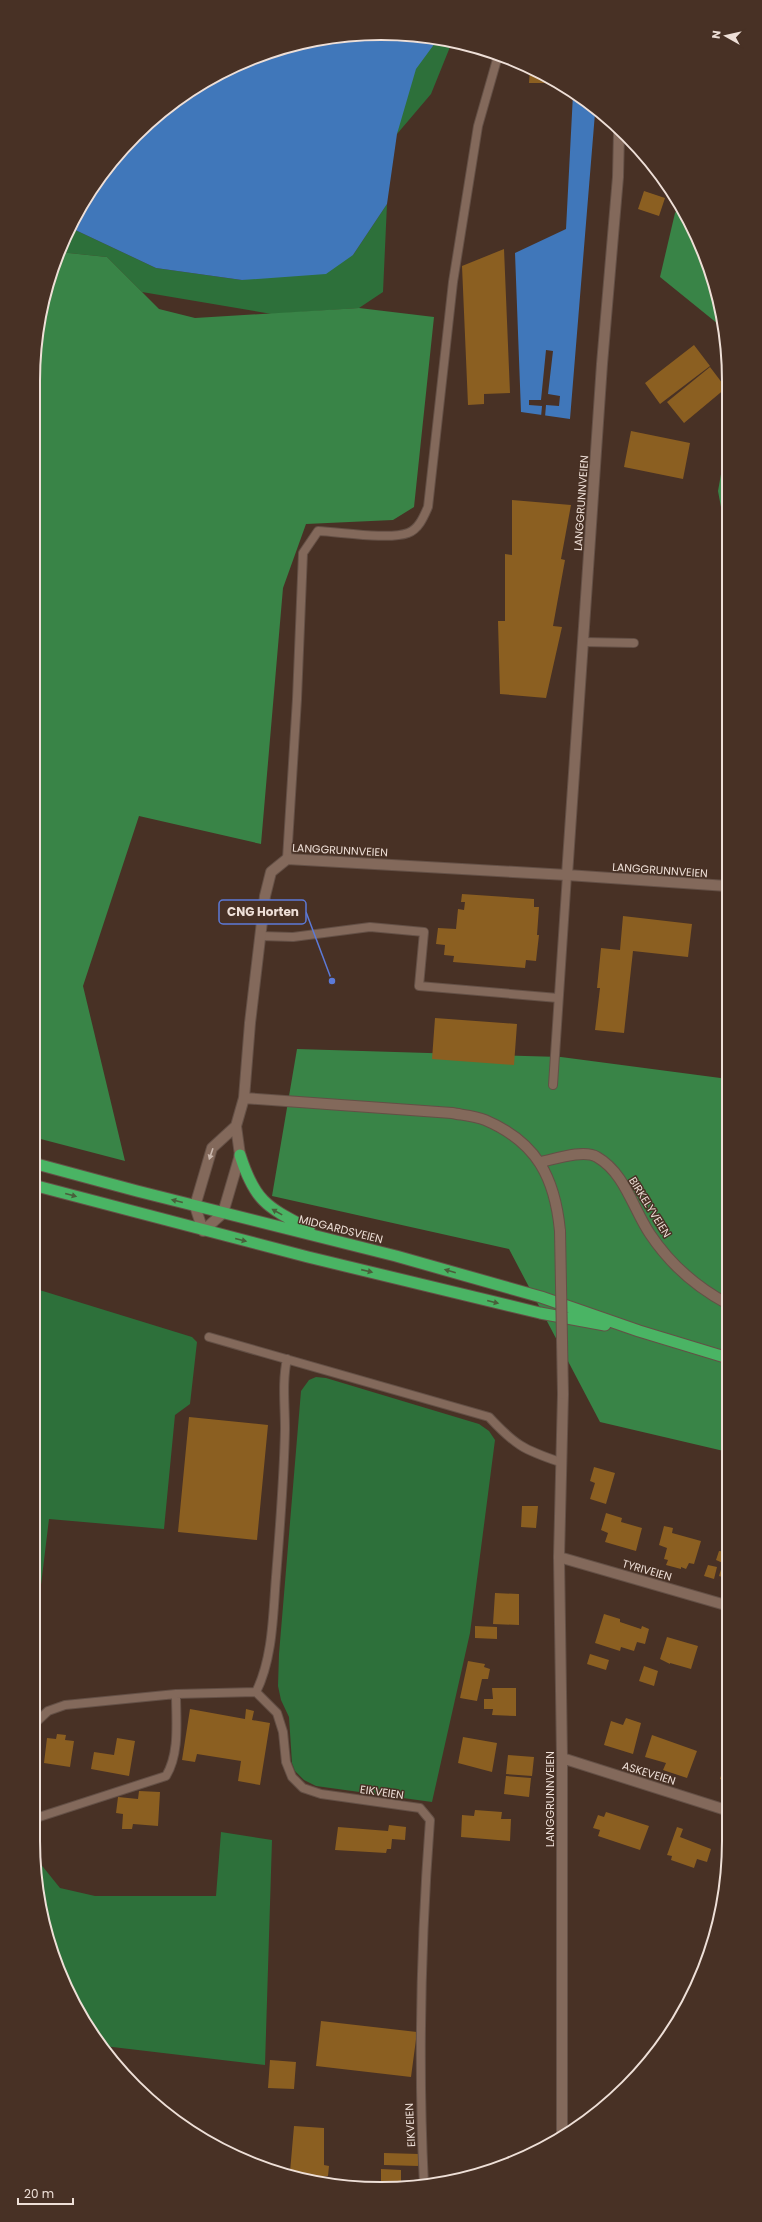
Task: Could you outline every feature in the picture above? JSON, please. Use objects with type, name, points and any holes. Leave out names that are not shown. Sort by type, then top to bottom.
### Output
[{"type":"highway","points":[[240,1155],[247,1177],[261,1200],[272,1209],[323,1237]]},
{"type":"highway","name":"MIDGARDSVEIEN","points":[[40,1165],[222,1213],[323,1237],[541,1297],[639,1331],[722,1356]]},
{"type":"highway","name":"MIDGARDSVEIEN","points":[[40,1187],[203,1231],[540,1313],[639,1331]]},
{"type":"street","name":"LANGGRUNNVEIEN","points":[[567,875],[602,364],[621,139]]},
{"type":"street","name":"LANGGRUNNVEIEN","points":[[203,1231],[222,1213],[240,1155],[236,1126],[244,1098],[250,1023],[265,896],[271,872],[287,859],[722,886]]},
{"type":"street","points":[[244,1098],[452,1113],[484,1120],[510,1134],[541,1162]]},
{"type":"street","points":[[203,1231],[195,1206],[212,1148],[236,1126]]},
{"type":"street","name":"BIRKELYVEIEN","points":[[541,1162],[579,1154],[596,1156],[612,1171],[633,1200],[649,1233],[674,1265],[703,1291],[722,1301]]},
{"type":"street","name":"LANGGRUNNVEIEN","points":[[541,1162],[553,1191],[558,1209],[560,1231],[563,1394],[560,1462],[559,1557],[562,1758],[562,2130]]},
{"type":"street","name":"TYRIVEIEN","points":[[559,1557],[722,1604]]},
{"type":"street","name":"ASKEVEIEN","points":[[562,1758],[722,1809]]},
{"type":"lane","points":[[287,859],[297,699],[303,553],[318,531],[392,536],[410,533],[422,522],[428,507],[453,282],[478,126],[497,60]]},
{"type":"lane","points":[[583,642],[634,643]]},
{"type":"lane","name":"LANGGRUNNVEIEN","points":[[553,1085],[567,875]]},
{"type":"lane","points":[[260,936],[293,936],[370,927],[424,932],[419,986],[558,998]]},
{"type":"lane","points":[[209,1336],[488,1417],[508,1438],[528,1452],[560,1462]]},
{"type":"lane","points":[[40,1718],[48,1711],[65,1705],[176,1694],[256,1692],[265,1672],[273,1609],[282,1503],[285,1427],[284,1397],[287,1359]]},
{"type":"lane","name":"EIKVEIEN","points":[[256,1692],[277,1713],[283,1732],[286,1762],[292,1776],[302,1788],[321,1794],[420,1808],[430,1820],[426,1865],[420,2104],[424,2179]]},
{"type":"lane","points":[[40,1817],[116,1791],[152,1782],[166,1776],[170,1769],[176,1739],[176,1694]]},
{"type":"green space","points":[[414,42],[450,47],[431,94],[397,134]]},
{"type":"green space","points":[[387,204],[383,292],[359,308],[272,314],[142,292],[107,257],[65,253],[75,230],[156,268],[242,280],[353,255]]},
{"type":"green space","points":[[676,211],[687,230],[704,271],[717,323],[660,277]]},
{"type":"green space","points":[[65,253],[107,257],[159,309],[195,318],[359,308],[434,317],[414,507],[393,520],[306,524],[283,588],[261,844],[139,816],[83,986],[125,1161],[40,1139],[40,381],[43,336],[47,314],[58,271]]},
{"type":"green space","points":[[722,468],[722,512],[718,491]]},
{"type":"green space","points":[[297,1049],[561,1057],[722,1078],[722,1451],[600,1422],[509,1249],[272,1196]]},
{"type":"green space","points":[[40,1290],[192,1337],[197,1342],[190,1404],[175,1415],[164,1529],[49,1519],[40,1593]]},
{"type":"green space","points":[[316,1377],[326,1378],[479,1424],[489,1431],[495,1440],[470,1633],[432,1802],[316,1786],[304,1780],[295,1771],[292,1763],[289,1717],[281,1700],[278,1686],[279,1654],[301,1391],[309,1380]]},
{"type":"green space","points":[[221,1832],[272,1840],[265,2065],[108,2047],[75,1992],[58,1951],[47,1908],[41,1865],[60,1888],[95,1896],[216,1896]]},
{"type":"water","points":[[359,41],[403,41],[434,44],[416,69],[397,134],[387,204],[353,255],[326,274],[242,280],[156,268],[75,230],[110,173],[140,140],[173,110],[230,75],[271,58],[293,52],[336,43]]},
{"type":"water","points":[[573,99],[595,115],[570,419],[521,412],[515,253],[566,229]]},
{"type":"pier","points":[[546,350],[553,351],[548,394],[560,396],[559,406],[546,405],[545,417],[541,417],[542,406],[529,405],[529,400],[541,400]]},
{"type":"building","points":[[530,74],[545,82],[545,83],[529,83]]},
{"type":"building","points":[[644,191],[665,198],[659,216],[638,209]]},
{"type":"building","points":[[504,249],[510,393],[484,394],[484,404],[468,405],[462,266]]},
{"type":"building","points":[[694,345],[710,366],[660,404],[645,383]]},
{"type":"building","points":[[710,367],[722,383],[722,391],[684,423],[667,402]]},
{"type":"building","points":[[631,431],[690,443],[683,479],[624,467]]},
{"type":"building","points":[[512,500],[571,505],[561,559],[565,560],[553,626],[562,627],[546,698],[500,694],[498,621],[505,621],[505,554],[512,555]]},
{"type":"building","points":[[462,894],[534,899],[534,907],[539,907],[537,935],[539,935],[536,961],[526,960],[525,968],[453,962],[454,956],[444,955],[445,945],[436,944],[438,928],[456,929],[458,909],[464,910],[465,902],[461,902]]},
{"type":"building","points":[[623,916],[692,924],[688,957],[633,951],[624,1033],[595,1030],[600,988],[597,988],[601,948],[620,950]]},
{"type":"building","points":[[435,1018],[517,1024],[514,1065],[432,1059]]},
{"type":"building","points":[[189,1417],[268,1425],[257,1540],[178,1532]]},
{"type":"building","points":[[594,1467],[615,1473],[606,1504],[590,1499],[595,1483],[590,1481]]},
{"type":"building","points":[[522,1506],[538,1506],[536,1528],[521,1527]]},
{"type":"building","points":[[606,1513],[622,1518],[621,1522],[642,1528],[636,1551],[605,1542],[608,1533],[601,1530]]},
{"type":"building","points":[[664,1526],[673,1528],[672,1533],[701,1541],[694,1564],[689,1563],[686,1569],[666,1565],[668,1560],[664,1559],[667,1548],[659,1545]]},
{"type":"building","points":[[719,1551],[722,1551],[722,1563],[716,1560]]},
{"type":"building","points":[[708,1565],[717,1567],[714,1579],[704,1576]]},
{"type":"building","points":[[722,1566],[722,1577],[719,1576]]},
{"type":"building","points":[[495,1593],[519,1594],[519,1625],[493,1624]]},
{"type":"building","points":[[604,1614],[620,1619],[620,1622],[641,1629],[642,1626],[649,1629],[645,1644],[637,1642],[634,1651],[621,1647],[620,1651],[595,1643]]},
{"type":"building","points":[[475,1626],[497,1627],[497,1639],[475,1638]]},
{"type":"building","points":[[667,1637],[698,1646],[691,1669],[670,1664],[660,1659]]},
{"type":"building","points":[[590,1654],[609,1660],[606,1670],[587,1664]]},
{"type":"building","points":[[468,1661],[485,1664],[484,1667],[490,1669],[488,1679],[482,1679],[477,1701],[460,1698]]},
{"type":"building","points":[[644,1666],[658,1671],[654,1686],[639,1681]]},
{"type":"building","points":[[492,1688],[516,1688],[516,1716],[492,1715],[493,1709],[484,1709],[484,1699],[493,1699]]},
{"type":"building","points":[[190,1709],[245,1719],[246,1709],[254,1711],[252,1720],[270,1723],[260,1785],[238,1781],[241,1761],[197,1754],[195,1762],[182,1760]]},
{"type":"building","points":[[626,1718],[641,1723],[633,1754],[604,1745],[611,1721],[623,1725]]},
{"type":"building","points":[[57,1734],[66,1735],[65,1740],[74,1741],[70,1767],[44,1763],[47,1738],[56,1739]]},
{"type":"building","points":[[652,1735],[697,1751],[687,1778],[663,1770],[666,1763],[645,1757]]},
{"type":"building","points":[[463,1737],[497,1743],[492,1772],[458,1763]]},
{"type":"building","points":[[117,1738],[135,1741],[129,1776],[91,1769],[94,1752],[114,1755]]},
{"type":"building","points":[[508,1755],[534,1757],[532,1776],[506,1774]]},
{"type":"building","points":[[506,1776],[531,1778],[529,1797],[504,1794]]},
{"type":"building","points":[[139,1791],[160,1792],[158,1826],[133,1824],[132,1829],[122,1829],[123,1814],[116,1813],[118,1797],[138,1799]]},
{"type":"building","points":[[475,1810],[502,1812],[501,1819],[511,1819],[510,1841],[461,1837],[462,1815],[474,1816]]},
{"type":"building","points":[[606,1812],[649,1826],[640,1850],[598,1836],[600,1830],[593,1828],[598,1815],[604,1817]]},
{"type":"building","points":[[389,1825],[406,1827],[405,1840],[392,1839],[391,1849],[387,1849],[386,1853],[335,1850],[338,1827],[388,1831]]},
{"type":"building","points":[[677,1827],[683,1829],[680,1837],[711,1849],[707,1862],[697,1859],[694,1868],[671,1860],[672,1856],[667,1855]]},
{"type":"building","points":[[321,2021],[417,2032],[411,2077],[316,2066]]},
{"type":"building","points":[[270,2060],[296,2062],[294,2089],[268,2088]]},
{"type":"building","points":[[294,2126],[324,2128],[324,2165],[329,2166],[328,2176],[323,2177],[290,2169]]},
{"type":"building","points":[[384,2153],[419,2154],[418,2166],[384,2165]]},
{"type":"building","points":[[381,2169],[401,2170],[401,2181],[381,2182]]},
{"type":"place","name":"CNG Horten","points":[[332,981]]}]
